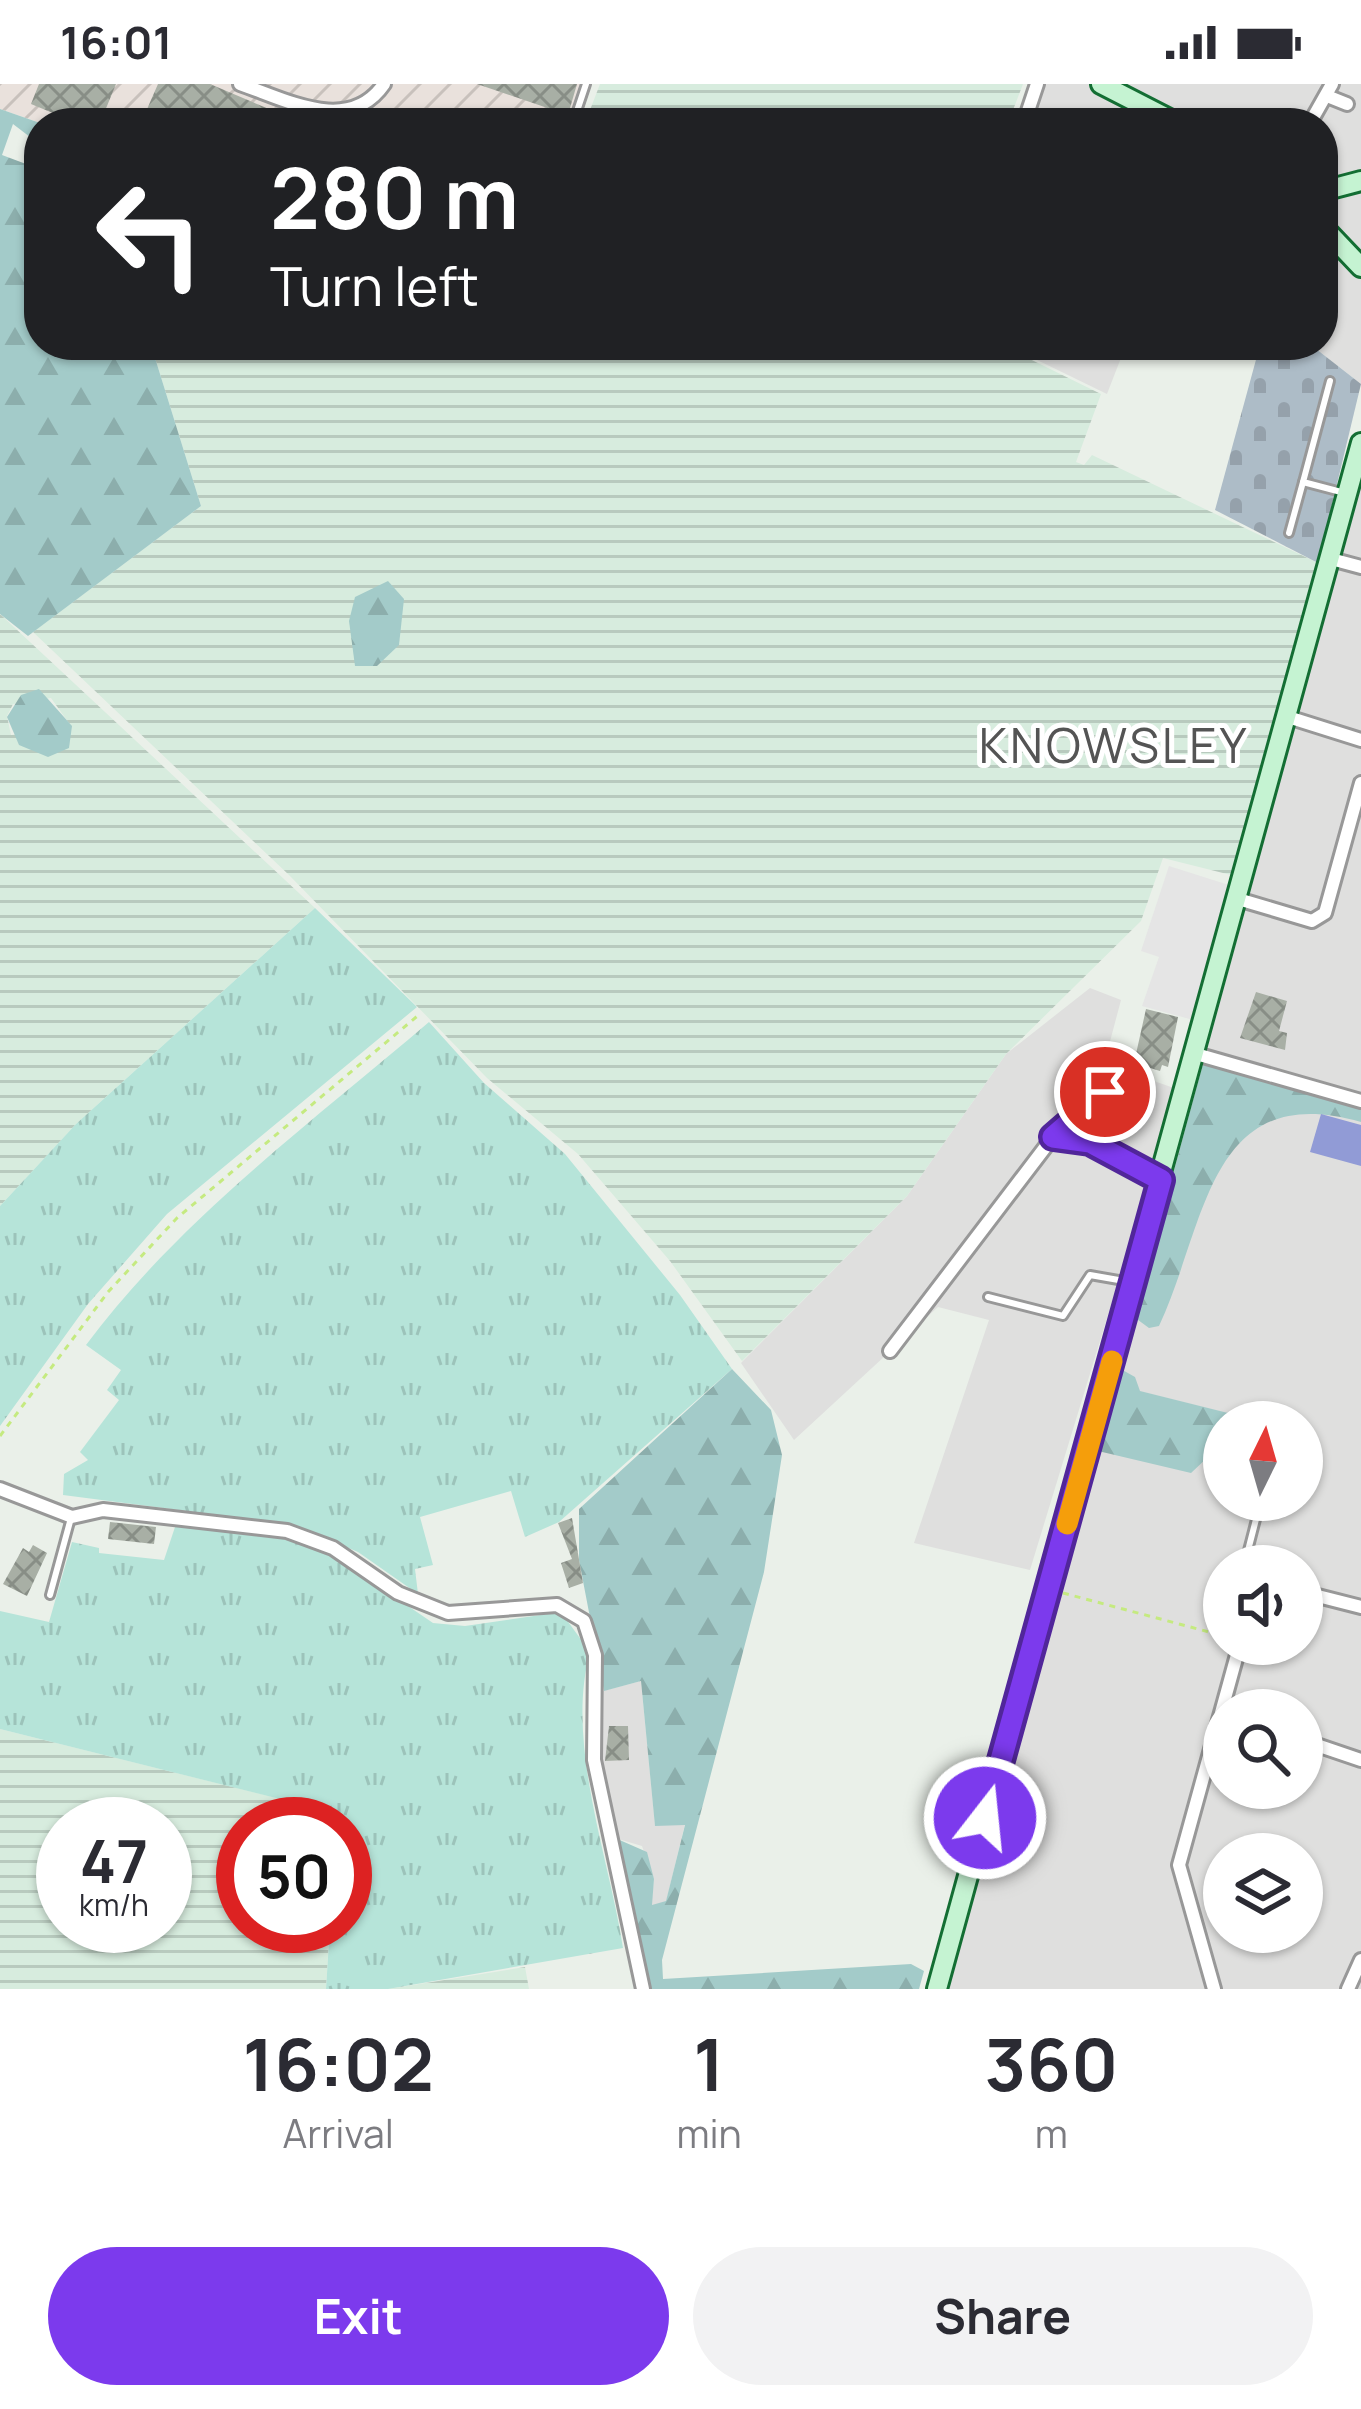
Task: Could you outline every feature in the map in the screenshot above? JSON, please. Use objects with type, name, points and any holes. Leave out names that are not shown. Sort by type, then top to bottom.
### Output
[{"type":"main road","points":[[1101,84],[1148,108]]},
{"type":"main road","points":[[1338,246],[1361,267]]},
{"type":"main road","points":[[937,1989],[1361,443]]},
{"type":"street","points":[[240,84],[311,108]]},
{"type":"street","points":[[354,108],[375,97],[384,84]]},
{"type":"street","points":[[1329,90],[1347,104]]},
{"type":"street","points":[[1330,559],[1361,567]]},
{"type":"street","points":[[1288,717],[1361,740]]},
{"type":"street","points":[[1238,899],[1312,920],[1325,913],[1361,782]]},
{"type":"street","points":[[1196,1054],[1361,1101]]},
{"type":"street","points":[[890,1351],[1053,1137],[1105,1092]]},
{"type":"street","points":[[1053,1137],[1090,1142],[1161,1180]]},
{"type":"street","points":[[0,1489],[72,1517],[103,1510],[286,1531],[333,1548],[398,1594],[448,1613],[557,1605],[584,1621],[595,1655],[594,1760],[643,1989]]},
{"type":"street","points":[[1323,1597],[1361,1607]]},
{"type":"street","points":[[1214,1989],[1179,1865],[1234,1665]]},
{"type":"street","points":[[1323,1747],[1361,1760]]},
{"type":"street","points":[[1348,1989],[1361,1960]]},
{"type":"lane","points":[[1289,532],[1330,381]]},
{"type":"lane","points":[[1303,482],[1348,494]]},
{"type":"lane","points":[[988,1297],[1064,1316],[1090,1275],[1133,1283]]},
{"type":"lane","points":[[50,1595],[72,1517]]},
{"type":"path","points":[[0,1436],[108,1292],[177,1217],[421,1013]]},
{"type":"path","points":[[1049,1590],[1203,1630]]},
{"type":"shaded area","points":[[0,84],[584,84],[577,108],[24,108],[24,117],[0,109]]},
{"type":"shaded area","points":[[1035,84],[1361,84],[1361,384],[1330,360],[1338,360],[1338,108],[1026,108]]},
{"type":"shaded area","points":[[1037,360],[1120,360],[1107,394]]},
{"type":"shaded area","points":[[1361,484],[1361,1989],[948,1989],[1098,1451]]},
{"type":"shaded area","points":[[1169,866],[1232,886],[1197,1021],[1142,1006],[1159,957],[1141,951]]},
{"type":"shaded area","points":[[1090,988],[1121,1000],[1104,1064],[1177,1089],[1030,1570],[914,1543],[989,1320],[938,1307],[794,1440],[741,1363],[907,1196],[1006,1054]]},
{"type":"shaded area","points":[[1321,1114],[1361,1125],[1361,1166],[1310,1152]]},
{"type":"shaded area","points":[[641,1681],[655,1825],[685,1824],[666,1902],[651,1906],[654,1879],[642,1846],[615,1838],[599,1762],[599,1692]]},
{"type":"green space","points":[[600,84],[1023,84],[1014,108],[591,108]]},
{"type":"green space","points":[[0,109],[24,117],[24,132],[13,124],[2,155],[24,163],[24,360],[156,360],[201,506],[28,636],[0,614]]},
{"type":"green space","points":[[156,360],[1032,360],[1101,394],[1076,462],[1084,465],[1092,455],[1318,563],[1231,875],[1163,858],[1141,921],[1006,1054],[907,1196],[742,1361],[670,1261],[578,1154],[487,1078],[289,875],[33,632],[201,506]]},
{"type":"green space","points":[[1256,360],[1330,360],[1361,384],[1318,563],[1215,510]]},
{"type":"green space","points":[[388,581],[404,599],[399,645],[377,666],[355,666],[349,621],[355,597]]},
{"type":"green space","points":[[0,614],[315,908],[76,1124],[0,1206]],"holes":[[[51,698],[71,726],[11,735],[7,716],[13,704]]]},
{"type":"green space","points":[[39,689],[72,726],[69,748],[48,757],[19,745],[7,717],[21,695]]},
{"type":"green space","points":[[315,908],[417,1007],[167,1214],[88,1304],[0,1426],[0,1206],[76,1124]]},
{"type":"green space","points":[[429,1022],[484,1083],[565,1154],[680,1295],[732,1369],[559,1522],[525,1537],[511,1491],[420,1517],[433,1565],[415,1569],[418,1594],[358,1552],[294,1525],[63,1495],[64,1474],[88,1460],[80,1452],[119,1400],[107,1390],[121,1370],[86,1345],[205,1214]]},
{"type":"green space","points":[[1203,1064],[1361,1109],[1361,1122],[1310,1114],[1272,1121],[1243,1140],[1221,1169],[1204,1205],[1159,1326],[1149,1328],[1134,1317]]},
{"type":"green space","points":[[1119,1368],[1135,1377],[1140,1391],[1203,1407],[1203,1462],[1191,1473],[1098,1451]]},
{"type":"green space","points":[[732,1369],[771,1410],[782,1455],[764,1572],[662,1960],[663,1979],[911,1964],[924,1971],[919,1989],[647,1989],[615,1838],[647,1852],[654,1879],[652,1905],[666,1901],[685,1825],[655,1826],[641,1681],[604,1691],[579,1560],[579,1509]]},
{"type":"green space","points":[[176,1524],[294,1538],[339,1559],[433,1623],[465,1626],[561,1612],[590,1652],[584,1687],[586,1761],[623,1948],[388,1989],[326,1989],[328,1953],[372,1953],[372,1797],[272,1797],[0,1729],[0,1611],[49,1622],[72,1542],[99,1548],[99,1553],[164,1560]]},
{"type":"green space","points":[[0,1729],[273,1797],[216,1797],[216,1953],[328,1953],[326,1989],[0,1989]]},
{"type":"green space","points":[[525,1967],[529,1989],[388,1989]]},
{"type":"building","points":[[39,84],[116,84],[106,108],[31,104]]},
{"type":"building","points":[[158,84],[210,84],[267,108],[148,108]]},
{"type":"building","points":[[477,84],[577,84],[570,108],[547,108]]},
{"type":"building","points":[[1256,992],[1287,1001],[1279,1031],[1287,1033],[1285,1050],[1240,1038]]},
{"type":"building","points":[[1146,1009],[1178,1017],[1168,1067],[1162,1065],[1160,1071],[1134,1063]]},
{"type":"building","points":[[572,1518],[583,1583],[569,1588],[561,1563],[572,1559],[558,1523]]},
{"type":"building","points":[[110,1522],[156,1527],[154,1544],[108,1539]]},
{"type":"building","points":[[33,1545],[47,1553],[27,1596],[3,1584],[23,1548],[29,1552]]},
{"type":"building","points":[[609,1726],[628,1726],[629,1760],[605,1761]]},
{"type":"slow traffic","points":[[1067,1524],[1112,1361]]},
{"type":"district","name":"KNOWSLEY","points":[[1114,746]]},
{"type":"route","points":[[985,1818],[1161,1180],[1090,1142],[1053,1137],[1105,1092]]}]
